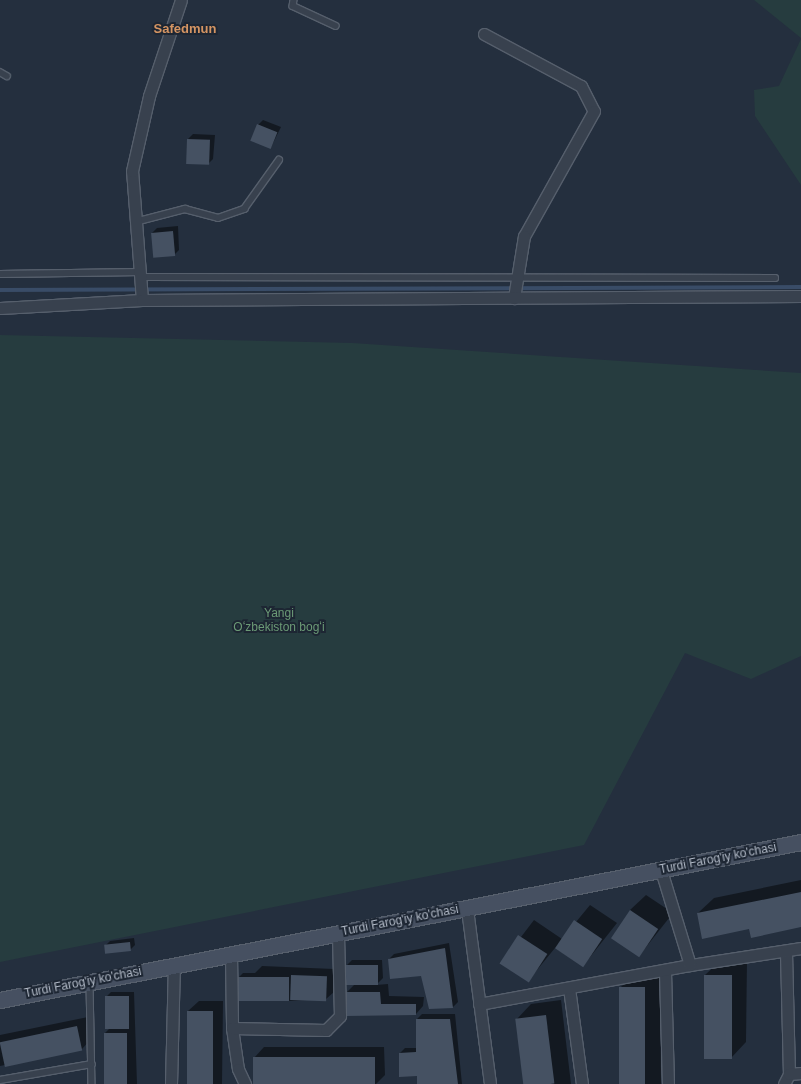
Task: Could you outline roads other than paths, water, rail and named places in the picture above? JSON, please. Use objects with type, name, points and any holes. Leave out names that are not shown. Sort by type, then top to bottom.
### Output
[{"type":"main road","name":"Turdi Farog'iy ko'chasi","points":[[0,1000],[174,964],[801,842]]},
{"type":"street","points":[[142,300],[132,171],[149,96],[181,0]]},
{"type":"street","points":[[484,34],[581,86],[594,111],[524,236],[515,288]]},
{"type":"street","points":[[0,308],[142,300],[515,288],[801,296]]},
{"type":"street","points":[[661,870],[690,965]]},
{"type":"street","points":[[467,908],[490,1084]]},
{"type":"street","points":[[232,1028],[326,1030],[340,1016],[338,933]]},
{"type":"street","points":[[479,1004],[665,971],[690,965],[786,952],[801,948]]},
{"type":"street","points":[[786,952],[787,1079],[801,1073]]},
{"type":"street","points":[[231,953],[232,1028],[238,1069],[245,1084]]},
{"type":"street","points":[[171,1084],[174,964]]},
{"type":"street","points":[[665,971],[668,1084]]},
{"type":"street","points":[[569,988],[582,1084]]},
{"type":"lane","points":[[294,0],[293,6],[336,26]]},
{"type":"lane","points":[[0,72],[6,76]]},
{"type":"lane","points":[[135,222],[185,209],[218,218],[244,209],[279,160]]},
{"type":"lane","points":[[0,274],[515,288],[775,278]]},
{"type":"lane","points":[[90,982],[92,1084]]},
{"type":"lane","points":[[0,1080],[92,1064]]},
{"type":"waterway","points":[[0,290],[801,287]]},
{"type":"district","name":"Safedmun","points":[[185,29]]},
{"type":"park label","name":"Yangi Oʻzbekiston bogʻi","points":[[279,621]]}]
